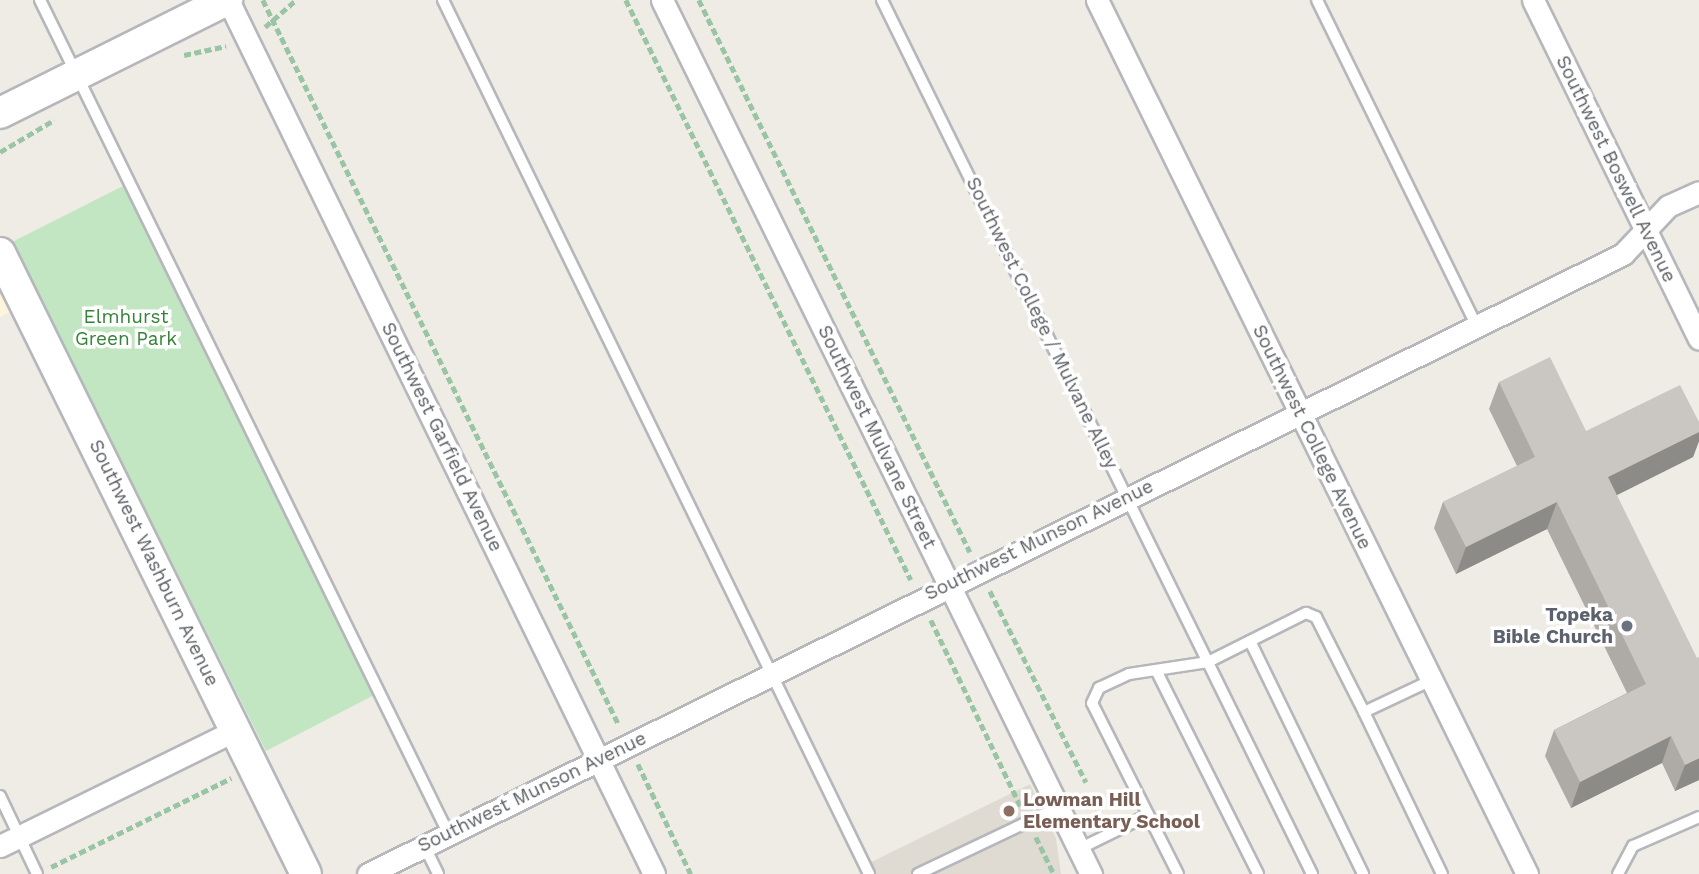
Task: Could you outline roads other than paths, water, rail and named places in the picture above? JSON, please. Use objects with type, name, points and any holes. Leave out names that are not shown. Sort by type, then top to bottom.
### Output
[{"type":"main road","points":[[0,113],[84,87],[228,0]]},
{"type":"main road","name":"Southwest Washburn Avenue","points":[[0,253],[306,874]]},
{"type":"street","name":"Southwest Garfield Avenue","points":[[228,0],[654,874]]},
{"type":"street","name":"Southwest Mulvane Street","points":[[662,0],[1091,874]]},
{"type":"street","name":"Southwest College Avenue","points":[[1097,0],[1527,874]]},
{"type":"street","name":"Southwest Boswell Avenue","points":[[1533,0],[1699,339]]},
{"type":"street","name":"Southwest Munson Avenue","points":[[368,874],[920,598],[1623,254],[1668,206],[1699,192]]},
{"type":"street","points":[[9,841],[236,730]]},
{"type":"lane","points":[[40,0],[449,833]]},
{"type":"lane","points":[[443,0],[774,672],[869,874]]},
{"type":"lane","name":"Southwest College / Mulvane Alley","points":[[882,0],[1312,874]]},
{"type":"lane","points":[[1317,0],[1477,326]]},
{"type":"lane","points":[[1178,874],[1093,703],[1099,688],[1129,674],[1208,662],[1306,614],[1315,617],[1443,874]]},
{"type":"lane","points":[[1250,641],[1363,874]]},
{"type":"lane","points":[[1156,670],[1258,874]]},
{"type":"lane","points":[[1364,712],[1432,680]]},
{"type":"lane","points":[[0,796],[9,841],[37,874]]},
{"type":"lane","points":[[918,874],[1059,807]]},
{"type":"lane","points":[[1079,849],[1149,815]]},
{"type":"lane","points":[[1618,874],[1633,846],[1699,817]]},
{"type":"lane","points":[[424,845],[438,874]]},
{"type":"place","name":"Topeka Bible Church","points":[[1627,626]]},
{"type":"place","name":"Lowman Hill Elementary School","points":[[1009,811]]},
{"type":"park label","name":"Elmhurst Green Park","points":[[126,328]]}]
